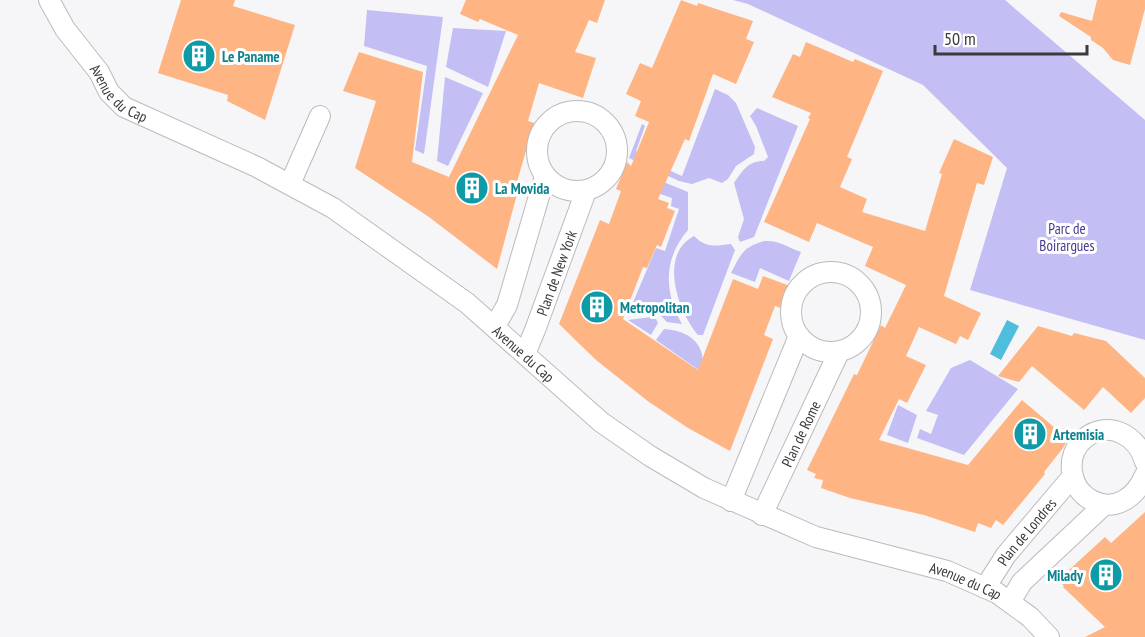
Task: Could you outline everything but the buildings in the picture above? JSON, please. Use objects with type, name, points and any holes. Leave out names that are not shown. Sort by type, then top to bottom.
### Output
[{"type":"street","name":"Avenue du Cap","points":[[49,0],[65,29],[99,72],[109,92],[124,107],[228,153],[333,208],[440,283],[495,326],[601,422],[650,456],[704,488],[816,537],[947,571],[985,588],[1030,617],[1049,637]]},
{"type":"street","points":[[578,111],[599,117],[613,134],[616,145],[617,156],[610,175],[603,182],[585,191],[564,189],[550,182],[539,166],[537,144],[547,124],[556,116],[567,112],[578,111]]},
{"type":"street","points":[[290,184],[320,116]]},
{"type":"street","points":[[495,326],[507,305],[545,176]]},
{"type":"street","name":"Plan de New York","points":[[525,354],[585,191]]},
{"type":"street","points":[[836,272],[847,274],[865,289],[871,301],[870,327],[863,339],[839,352],[822,352],[805,343],[793,325],[792,301],[806,280],[817,274],[836,272]]},
{"type":"street","points":[[731,501],[799,336]]},
{"type":"street","name":"Plan de Rome","points":[[762,515],[839,352]]},
{"type":"street","points":[[1104,505],[1083,495],[1072,477],[1071,467],[1077,446],[1085,438],[1105,430],[1116,431],[1135,442],[1142,451],[1145,462]]},
{"type":"street","name":"Plan de Londres","points":[[1010,602],[1022,582],[1104,505],[1125,501],[1134,495],[1145,475]]},
{"type":"street","name":"Plan de Londres","points":[[985,588],[1006,555],[1072,477]]},
{"type":"green space","name":"Parc de Boirargues","points":[[733,0],[1005,0],[1145,120],[1145,340],[970,290],[1007,168],[923,85],[748,4]]},
{"type":"green space","points":[[367,10],[443,17],[424,154],[415,150],[427,66],[364,46]]},
{"type":"green space","points":[[453,28],[506,31],[488,87],[446,67]]},
{"type":"green space","points":[[445,77],[483,93],[448,166],[437,161]]},
{"type":"green space","points":[[715,89],[728,95],[736,103],[755,147],[754,154],[736,166],[728,179],[722,183],[709,178],[692,184],[679,181],[629,158],[642,124],[645,126],[636,151],[654,159],[653,163],[682,176]]},
{"type":"green space","points":[[757,108],[798,126],[754,237],[740,242],[738,237],[744,219],[734,183],[746,167],[758,161],[764,161],[768,157],[750,116]]},
{"type":"green space","points":[[654,178],[688,192],[688,230],[674,252],[669,276],[672,300],[682,324],[667,322],[656,311],[644,309],[629,312],[656,248],[665,251],[679,209],[671,206],[672,198],[660,194]]},
{"type":"green space","points":[[694,236],[703,243],[711,245],[731,244],[735,250],[703,335],[698,335],[691,325],[678,298],[675,284],[674,269],[677,256],[683,245]]},
{"type":"green space","points":[[764,241],[779,243],[801,252],[789,281],[760,268],[755,282],[731,273],[743,252]]},
{"type":"green space","points":[[652,317],[658,323],[651,335],[628,320]]},
{"type":"green space","points":[[664,329],[682,333],[695,341],[702,355],[703,373],[656,340]]},
{"type":"green space","points":[[970,360],[1018,389],[964,455],[917,438],[920,429],[931,434],[938,415],[926,411],[951,368]]},
{"type":"green space","points":[[898,405],[917,415],[908,443],[887,435]]},
{"type":"water","points":[[1007,320],[1019,326],[1001,360],[990,354]]},
{"type":"place","name":"Le Paname","points":[[199,56]]},
{"type":"place","name":"La Movida","points":[[472,188]]},
{"type":"place","name":"Metropolitan","points":[[597,307]]},
{"type":"place","name":"Artemisia","points":[[1030,434]]},
{"type":"place","name":"Milady","points":[[1106,575]]}]
